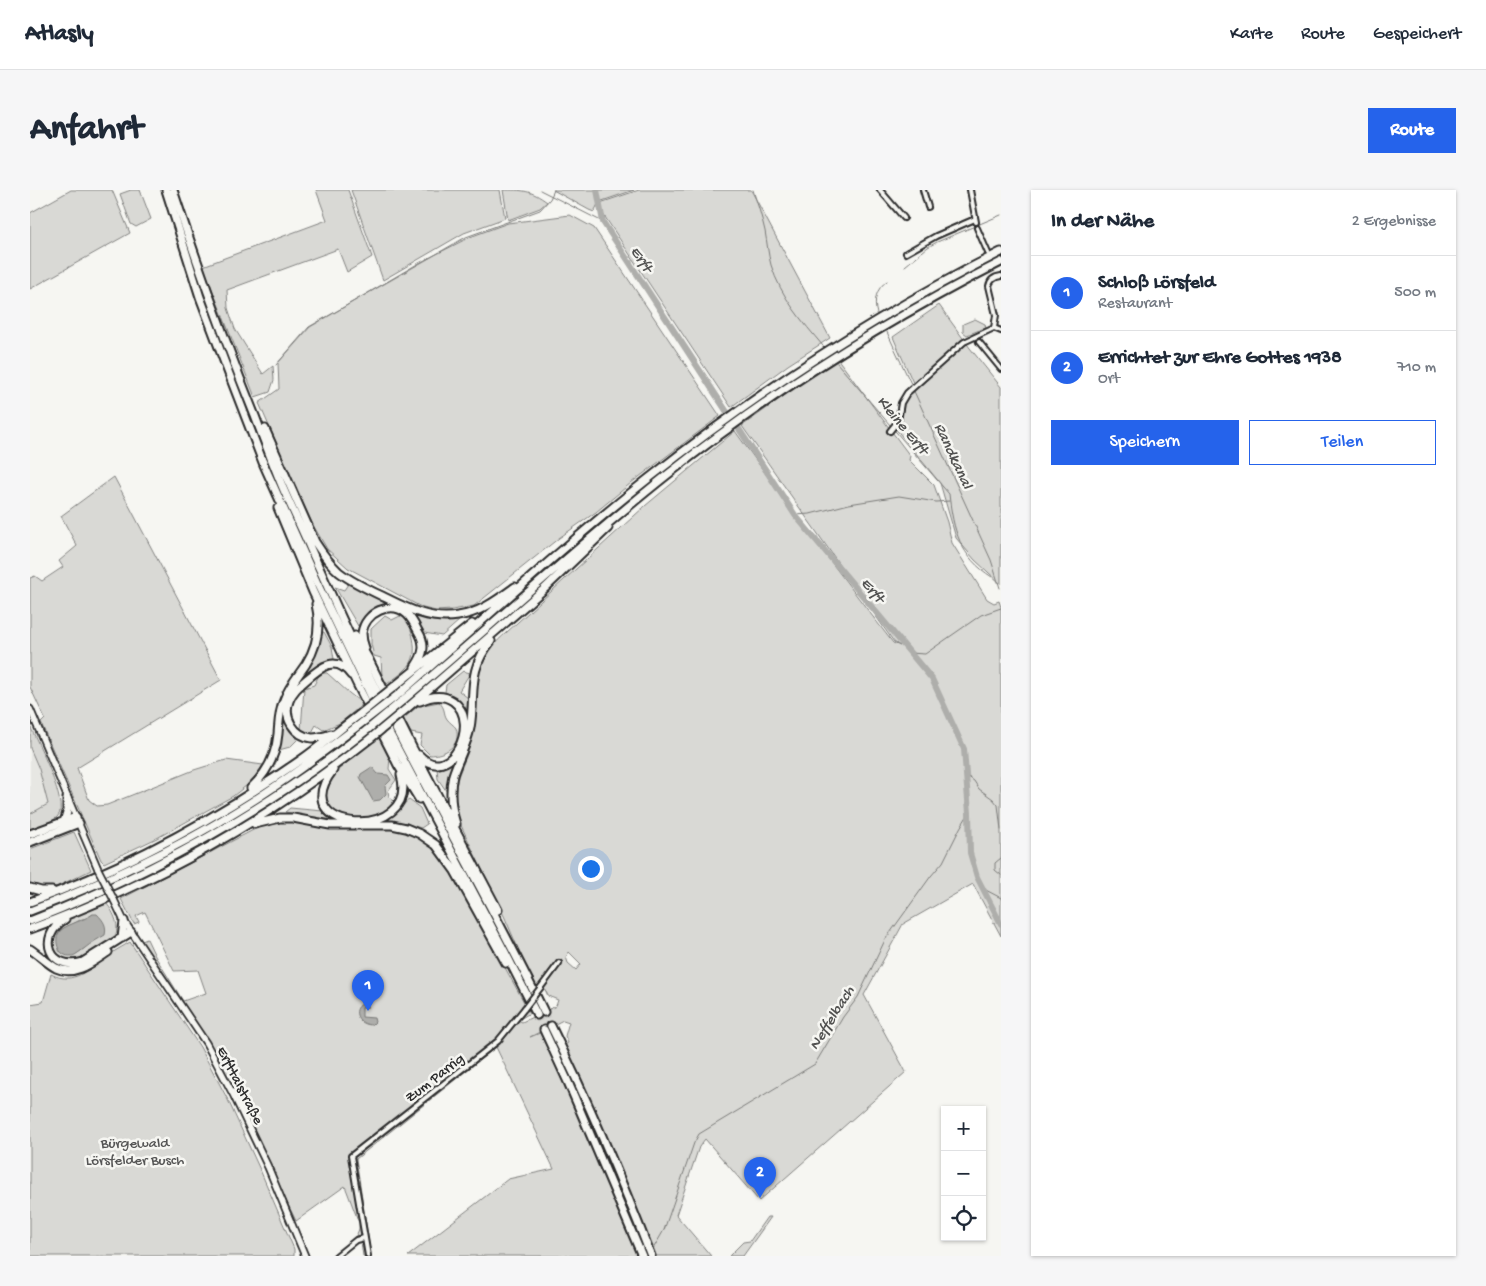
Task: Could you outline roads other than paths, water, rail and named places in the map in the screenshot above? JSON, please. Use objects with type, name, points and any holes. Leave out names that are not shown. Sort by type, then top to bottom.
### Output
[{"type":"highway","points":[[166,190],[200,297],[276,501],[313,592],[398,765],[439,829]]},
{"type":"highway","points":[[173,190],[208,294],[238,374],[283,486],[334,601],[396,729],[516,954]]},
{"type":"highway","points":[[30,911],[130,869],[208,828],[272,789],[399,694],[631,493],[742,408],[862,330],[923,294],[1001,252]]},
{"type":"highway","points":[[30,921],[111,887],[163,862],[214,834],[284,791],[367,730],[454,658],[637,499],[720,435],[814,370],[910,311],[1001,262]]},
{"type":"highway","points":[[238,374],[255,406],[315,542],[323,555],[339,571],[355,583],[402,606],[424,615],[439,618],[459,616],[479,610],[536,574]]},
{"type":"highway","points":[[264,465],[317,583],[386,727],[528,999]]},
{"type":"highway","points":[[132,934],[83,962],[75,964],[62,963],[51,952],[49,940],[50,934],[60,922],[185,861],[287,800],[337,764],[409,707],[505,624],[573,562],[637,499]]},
{"type":"highway","points":[[30,902],[64,889],[157,846],[241,798],[303,758],[471,625],[522,582]]},
{"type":"highway","points":[[241,798],[258,782],[269,766],[276,748],[280,713],[284,700],[289,688],[314,648],[319,626],[313,592]]},
{"type":"highway","points":[[232,834],[258,823],[280,818],[293,818],[330,825],[392,825],[420,834],[436,846],[455,870],[494,943],[528,999],[540,1014],[495,903],[413,749],[368,658],[334,601]]},
{"type":"highway","points":[[368,658],[362,640],[364,626],[372,615],[379,610],[395,609],[406,613],[422,638],[423,652],[420,660],[410,673]]},
{"type":"highway","points":[[458,832],[451,806],[451,787],[470,728],[472,684],[478,660],[485,648],[505,624]]},
{"type":"highway","points":[[336,733],[311,738],[298,732],[288,718],[287,708],[289,699],[298,687],[319,668],[328,664],[336,665],[346,670],[357,684]]},
{"type":"highway","points":[[409,707],[430,697],[443,697],[451,699],[458,706],[465,720],[461,741],[455,754],[448,761],[441,764],[430,763],[422,759],[413,749]]},
{"type":"highway","points":[[337,764],[324,782],[322,799],[328,811],[334,817],[352,821],[379,819],[389,814],[397,806],[403,789],[398,765]]},
{"type":"highway","points":[[232,834],[284,791]]},
{"type":"highway","points":[[64,822],[67,812],[67,798]]},
{"type":"highway","points":[[30,834],[64,822],[78,820]]},
{"type":"highway","points":[[30,842],[78,820]]},
{"type":"highway","points":[[30,888],[41,892],[64,889]]},
{"type":"highway","points":[[30,929],[76,913]]},
{"type":"highway","points":[[122,938],[124,921]]},
{"type":"highway","points":[[30,949],[57,968],[66,971],[74,970],[84,968],[132,934]]},
{"type":"highway","points":[[642,1256],[547,1028],[586,1101],[651,1256]]},
{"type":"main road","name":"Erfttalstraße","points":[[30,709],[98,869],[124,921],[210,1051],[234,1096],[268,1168],[303,1254]]},
{"type":"street","points":[[880,190],[904,218]]},
{"type":"street","points":[[922,190],[928,206]]},
{"type":"street","points":[[906,253],[936,236],[975,220],[970,190]]},
{"type":"street","points":[[977,228],[988,253]]},
{"type":"street","points":[[994,328],[996,315],[989,286],[993,278],[1000,276],[997,270]]},
{"type":"street","points":[[890,430],[899,417],[904,397],[910,390],[964,342],[994,328],[1001,331]]},
{"type":"street","points":[[979,342],[1001,369]]},
{"type":"street","name":"Zum Parrig","points":[[364,1238],[351,1156],[498,1041],[559,963]]},
{"type":"street","points":[[337,1255],[356,1240],[364,1238],[368,1256]]},
{"type":"waterway","points":[[540,190],[603,222]]},
{"type":"waterway","points":[[276,365],[309,327],[466,237],[540,210],[550,199],[554,190]]},
{"type":"waterway","name":"Erft","points":[[597,190],[603,222],[727,412]]},
{"type":"waterway","name":"Kleine Erft","points":[[753,190],[764,226],[770,261],[775,277],[786,298],[823,346]]},
{"type":"waterway","name":"Randkanal","points":[[905,266],[937,242],[1001,215]]},
{"type":"waterway","name":"Randkanal","points":[[877,314],[876,295],[887,281]]},
{"type":"waterway","name":"Randkanal","points":[[887,332],[912,386]]},
{"type":"waterway","name":"Kleine Erft","points":[[837,363],[949,494],[953,519],[960,542],[972,561],[992,577]]},
{"type":"waterway","name":"Randkanal","points":[[913,389],[991,560],[1000,588]]},
{"type":"waterway","name":"Erft","points":[[739,429],[795,515],[932,679],[964,749],[970,853],[977,877],[1001,924]]},
{"type":"waterway","points":[[795,515],[810,514],[849,504],[899,496],[936,502],[949,501]]},
{"type":"waterway","points":[[910,653],[925,654],[981,615],[1001,608]]},
{"type":"waterway","name":"Erft","points":[[967,776],[998,805],[1001,830]]},
{"type":"waterway","name":"Neffelbach","points":[[653,1249],[664,1230],[694,1143],[699,1134],[815,1064],[843,1017],[858,997],[885,940],[943,862],[969,813]]},
{"type":"waterway","name":"Erft","points":[[1001,858],[995,863],[995,870],[1001,875]]},
{"type":"waterway","name":"Erft","points":[[982,888],[1001,898]]},
{"type":"tunnel","points":[[544,1012],[551,1026]]},
{"type":"tunnel","points":[[537,1015],[544,1030]]},
{"type":"place","name":"Schloß Lörsfeld","points":[[368,1011]]},
{"type":"place","name":"Errichtet zur Ehre Gottes 1938","points":[[760,1198]]},
{"type":"park label","name":"Bürgewald Lörsfelder Busch","points":[[135,1150]]}]
